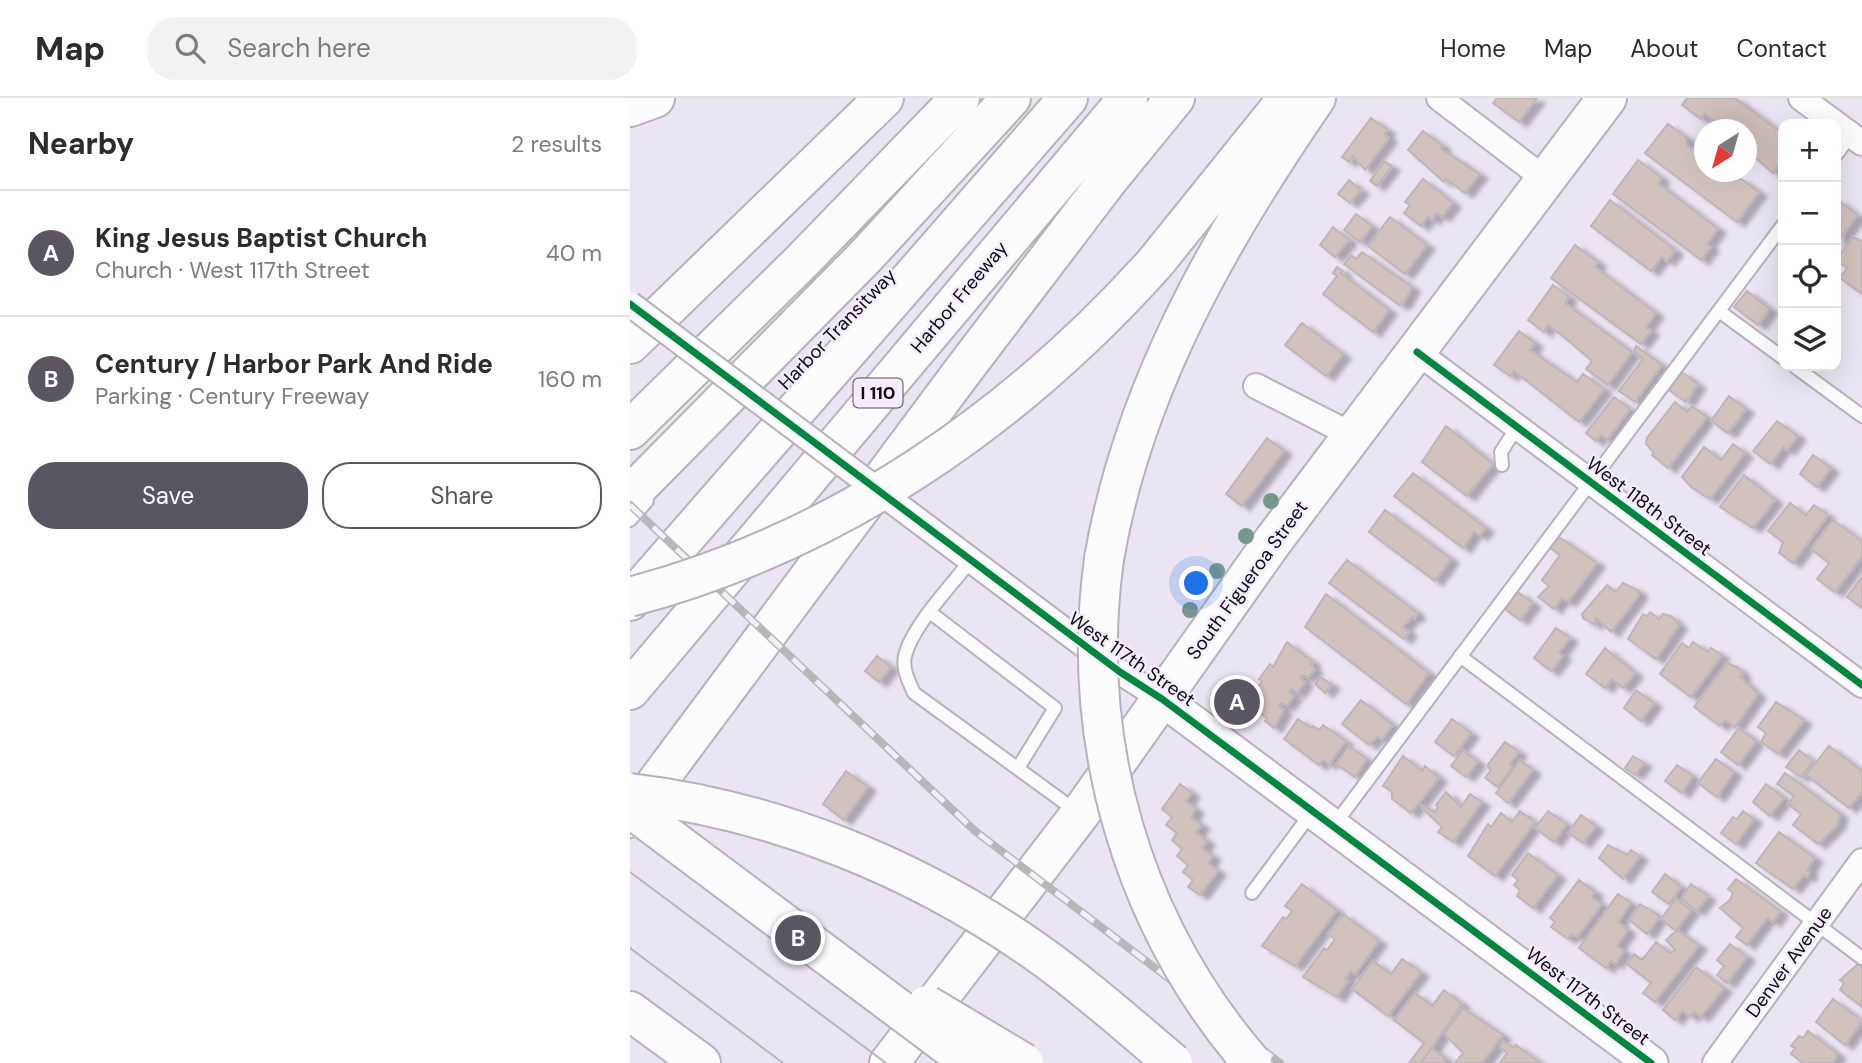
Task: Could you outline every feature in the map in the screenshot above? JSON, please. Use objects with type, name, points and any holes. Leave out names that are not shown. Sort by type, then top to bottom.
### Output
[{"type":"main road","points":[[630,107],[655,98]]},
{"type":"main road","points":[[630,311],[882,98]]},
{"type":"main road","points":[[630,344],[882,98]]},
{"type":"main road","points":[[630,430],[801,262],[960,98]]},
{"type":"main road","name":"Harbor Transitway","points":[[864,258],[1011,98]]},
{"type":"main road","name":"Harbor Transitway","points":[[924,261],[1068,98]]},
{"type":"main road","name":"Harbor Freeway","points":[[630,690],[1128,98]]},
{"type":"main road","points":[[630,818],[1003,318],[1175,98]]},
{"type":"main road","points":[[630,599],[780,544],[907,477],[1019,396],[1090,332],[1155,263],[1288,98]]},
{"type":"main road","points":[[1252,1063],[1222,1027],[1174,951],[1142,884],[1111,781],[1100,706],[1097,619],[1104,559],[1123,468],[1175,337],[1235,222],[1316,98]]},
{"type":"main road","name":"South Figueroa Street","points":[[888,1063],[1080,814],[1273,541],[1607,98]]},
{"type":"main road","points":[[644,492],[864,258]]},
{"type":"main road","points":[[630,599],[924,261]]},
{"type":"main road","points":[[630,793],[687,803],[779,825],[911,878],[975,912],[1034,951],[1173,1063]]},
{"type":"main road","points":[[630,808],[971,1063]]},
{"type":"main road","points":[[630,839],[928,1063]]},
{"type":"main road","points":[[805,938],[981,1035],[1024,1063]]},
{"type":"main road","points":[[630,1011],[701,1063]]},
{"type":"main road","points":[[630,1037],[669,1063]]},
{"type":"street","points":[[1439,98],[1546,180]]},
{"type":"street","points":[[1810,100],[1856,139]]},
{"type":"street","name":"West 117th Street","points":[[630,304],[1120,673],[1162,699],[1651,1063]]},
{"type":"street","name":"West 118th Street","points":[[1417,352],[1862,685]]},
{"type":"street","points":[[1256,386],[1354,436]]},
{"type":"street","name":"Denver Avenue","points":[[1715,1063],[1862,861]]},
{"type":"lane","points":[[1841,151],[1856,139]]},
{"type":"lane","points":[[1252,893],[1323,818],[1460,656],[1778,232]]},
{"type":"lane","name":"Harbor Transitway","points":[[685,459],[864,258]]},
{"type":"lane","name":"Harbor Transitway","points":[[742,450],[924,261]]},
{"type":"lane","points":[[1719,310],[1778,354]]},
{"type":"lane","points":[[1801,371],[1862,416]]},
{"type":"lane","points":[[1502,465],[1501,452],[1517,427]]},
{"type":"lane","points":[[630,520],[644,492]]},
{"type":"lane","points":[[971,560],[912,639],[904,658],[906,676],[914,693],[1080,814]]},
{"type":"lane","points":[[931,613],[1055,708],[1018,768]]},
{"type":"lane","points":[[1460,656],[1862,958]]},
{"type":"building","points":[[1497,98],[1537,98],[1519,122],[1493,103]]},
{"type":"building","points":[[1687,98],[1735,98],[1778,130],[1778,166],[1773,173],[1757,159],[1757,119],[1711,119],[1705,114],[1701,119],[1682,105]]},
{"type":"building","points":[[1371,118],[1388,130],[1384,134],[1389,138],[1365,170],[1353,156],[1349,162],[1342,157]]},
{"type":"building","points":[[1668,124],[1687,138],[1687,145],[1694,150],[1694,182],[1745,182],[1759,192],[1737,222],[1645,153]]},
{"type":"building","points":[[1423,131],[1443,146],[1441,149],[1480,174],[1465,193],[1446,179],[1444,182],[1408,150]]},
{"type":"building","points":[[1638,160],[1662,178],[1658,183],[1718,229],[1707,244],[1711,247],[1701,260],[1613,194]]},
{"type":"building","points":[[1384,161],[1392,166],[1377,186],[1370,181]]},
{"type":"building","points":[[1423,179],[1453,203],[1442,217],[1437,213],[1432,220],[1428,216],[1421,226],[1404,213],[1410,205],[1405,202]]},
{"type":"building","points":[[1349,180],[1361,190],[1350,203],[1338,194]]},
{"type":"building","points":[[1610,200],[1675,251],[1667,261],[1662,257],[1651,271],[1591,226]]},
{"type":"building","points":[[1841,203],[1858,215],[1841,237]]},
{"type":"building","points":[[1356,214],[1372,226],[1360,242],[1344,230]]},
{"type":"building","points":[[1390,217],[1427,245],[1405,274],[1368,246]]},
{"type":"building","points":[[1333,227],[1349,240],[1335,257],[1320,245]]},
{"type":"building","points":[[1853,237],[1862,241],[1862,294],[1841,279],[1847,268],[1841,264],[1841,253]]},
{"type":"building","points":[[1575,245],[1598,262],[1595,267],[1656,313],[1646,327],[1651,331],[1641,344],[1551,278]]},
{"type":"building","points":[[1362,252],[1412,287],[1403,304],[1399,305],[1344,264],[1351,255],[1356,259]]},
{"type":"building","points":[[1337,267],[1389,310],[1373,332],[1323,294],[1337,276],[1333,273]]},
{"type":"building","points":[[1553,285],[1569,297],[1565,303],[1632,352],[1608,385],[1586,369],[1592,361],[1564,337],[1548,325],[1544,332],[1528,320]]},
{"type":"building","points":[[1747,291],[1770,309],[1758,325],[1734,307]]},
{"type":"building","points":[[1302,323],[1343,354],[1326,376],[1285,345]]},
{"type":"building","points":[[1519,331],[1535,343],[1530,350],[1546,361],[1577,382],[1583,374],[1604,389],[1579,422],[1514,371],[1510,376],[1494,365]]},
{"type":"building","points":[[1636,346],[1662,365],[1635,402],[1619,391],[1643,359],[1634,352]]},
{"type":"building","points":[[1682,372],[1698,384],[1686,402],[1669,390]]},
{"type":"building","points":[[1729,396],[1746,409],[1728,433],[1711,421]]},
{"type":"building","points":[[1614,397],[1630,409],[1607,440],[1601,435],[1596,441],[1586,433]]},
{"type":"building","points":[[1675,402],[1687,412],[1692,406],[1707,417],[1668,468],[1652,455],[1654,453],[1646,444],[1647,438]]},
{"type":"building","points":[[1777,421],[1798,436],[1787,450],[1783,447],[1771,464],[1753,451]]},
{"type":"building","points":[[1446,426],[1493,464],[1467,496],[1422,462]]},
{"type":"building","points":[[1267,438],[1284,451],[1242,506],[1226,494]]},
{"type":"building","points":[[1733,444],[1745,453],[1710,499],[1691,487],[1682,477],[1704,447],[1721,460]]},
{"type":"building","points":[[1813,455],[1831,468],[1817,487],[1800,474]]},
{"type":"building","points":[[1413,473],[1486,528],[1480,536],[1474,532],[1463,548],[1394,496]]},
{"type":"building","points":[[1744,475],[1775,500],[1753,528],[1720,507]]},
{"type":"building","points":[[1790,503],[1806,515],[1814,505],[1828,515],[1793,563],[1779,553],[1783,542],[1768,531]]},
{"type":"building","points":[[1385,510],[1451,559],[1435,581],[1369,532]]},
{"type":"building","points":[[1833,520],[1862,541],[1862,556],[1835,592],[1817,579],[1829,563],[1811,549]]},
{"type":"building","points":[[1559,537],[1597,563],[1568,602],[1562,598],[1554,609],[1538,597],[1549,586],[1542,580],[1560,555],[1550,548]]},
{"type":"building","points":[[1347,560],[1415,611],[1415,618],[1412,616],[1403,627],[1409,632],[1404,639],[1329,583]]},
{"type":"building","points":[[1862,577],[1862,608],[1847,597]]},
{"type":"building","points":[[1623,583],[1639,591],[1639,595],[1611,632],[1596,618],[1595,625],[1583,618],[1582,614],[1607,585],[1616,592]]},
{"type":"building","points":[[1518,592],[1533,603],[1520,620],[1505,609]]},
{"type":"building","points":[[1326,594],[1429,673],[1406,704],[1305,627]]},
{"type":"building","points":[[1650,612],[1659,619],[1663,614],[1671,616],[1679,625],[1656,659],[1628,639],[1643,614],[1647,616]]},
{"type":"building","points":[[1556,628],[1570,638],[1559,653],[1563,656],[1551,671],[1534,658]]},
{"type":"building","points":[[1287,642],[1313,662],[1310,665],[1315,669],[1308,678],[1303,675],[1300,678],[1305,682],[1297,693],[1292,689],[1289,692],[1294,696],[1287,706],[1282,703],[1279,706],[1284,710],[1274,728],[1265,721],[1267,718],[1243,701],[1251,690],[1254,693],[1262,681],[1259,679],[1270,664],[1273,667]]},
{"type":"building","points":[[1693,642],[1708,652],[1711,648],[1722,655],[1691,697],[1660,674],[1682,643],[1689,648]]},
{"type":"building","points":[[1605,648],[1635,673],[1623,688],[1612,679],[1605,688],[1586,674]]},
{"type":"building","points":[[877,656],[891,667],[879,682],[865,671]]},
{"type":"building","points":[[1727,663],[1737,667],[1743,674],[1740,677],[1758,694],[1735,727],[1725,720],[1720,726],[1694,707]]},
{"type":"building","points":[[1321,677],[1332,685],[1325,693],[1315,684]]},
{"type":"building","points":[[1636,690],[1654,703],[1641,721],[1624,708]]},
{"type":"building","points":[[1361,700],[1393,725],[1382,739],[1377,736],[1369,745],[1342,724]]},
{"type":"building","points":[[1776,702],[1804,720],[1778,754],[1761,742],[1766,733],[1758,727]]},
{"type":"building","points":[[1298,719],[1319,730],[1323,725],[1346,741],[1329,765],[1323,760],[1319,765],[1284,739]]},
{"type":"building","points":[[1452,719],[1471,733],[1454,756],[1435,742]]},
{"type":"building","points":[[1739,728],[1756,741],[1738,765],[1721,752]]},
{"type":"building","points":[[1505,742],[1519,752],[1498,787],[1485,778],[1491,770],[1487,766]]},
{"type":"building","points":[[1349,746],[1367,759],[1355,777],[1336,764]]},
{"type":"building","points":[[1829,746],[1862,771],[1862,792],[1849,808],[1806,775]]},
{"type":"building","points":[[1463,750],[1478,762],[1466,777],[1451,766]]},
{"type":"building","points":[[1799,750],[1813,761],[1801,777],[1786,767]]},
{"type":"building","points":[[1403,756],[1422,771],[1425,766],[1439,778],[1411,813],[1392,799],[1392,792],[1383,786]]},
{"type":"building","points":[[1633,756],[1644,763],[1635,775],[1625,768]]},
{"type":"building","points":[[1716,759],[1734,772],[1717,797],[1698,783]]},
{"type":"building","points":[[1520,760],[1533,770],[1508,803],[1496,793]]},
{"type":"building","points":[[1677,765],[1693,776],[1682,793],[1665,781]]},
{"type":"building","points":[[846,771],[868,787],[844,820],[823,804]]},
{"type":"building","points":[[1785,773],[1840,814],[1837,825],[1818,844],[1793,825],[1801,814],[1788,804],[1794,796],[1777,784]]},
{"type":"building","points":[[1180,784],[1192,793],[1186,801],[1196,809],[1191,817],[1202,825],[1196,832],[1207,841],[1202,848],[1213,856],[1208,863],[1218,871],[1200,895],[1188,887],[1193,880],[1183,872],[1188,865],[1177,856],[1182,849],[1172,840],[1177,833],[1166,825],[1172,817],[1162,809]]},
{"type":"building","points":[[1766,784],[1784,798],[1770,816],[1753,802]]},
{"type":"building","points":[[1446,792],[1461,807],[1470,794],[1482,802],[1453,842],[1438,832],[1442,827],[1421,807],[1422,805],[1435,812],[1438,807],[1436,805]]},
{"type":"building","points":[[1520,811],[1535,822],[1495,876],[1468,856],[1488,824],[1491,827],[1501,813],[1512,822]]},
{"type":"building","points":[[1548,811],[1567,824],[1554,842],[1535,828]]},
{"type":"building","points":[[1743,811],[1754,819],[1736,844],[1721,833],[1733,817],[1737,819]]},
{"type":"building","points":[[1581,815],[1596,826],[1583,843],[1568,833]]},
{"type":"building","points":[[1779,832],[1815,858],[1807,870],[1810,872],[1807,877],[1804,875],[1793,889],[1756,863]]},
{"type":"building","points":[[1608,845],[1627,855],[1631,850],[1640,856],[1623,879],[1599,858]]},
{"type":"building","points":[[1528,853],[1558,875],[1533,908],[1517,896],[1520,890],[1514,885],[1518,880],[1512,875]]},
{"type":"building","points":[[1665,874],[1681,887],[1669,904],[1652,892]]},
{"type":"building","points":[[1736,879],[1780,911],[1773,922],[1767,918],[1747,945],[1736,937],[1743,928],[1720,908],[1730,900],[1733,893],[1728,889]]},
{"type":"building","points":[[1579,880],[1595,892],[1592,897],[1602,904],[1577,937],[1572,934],[1568,939],[1551,927],[1555,922],[1550,918]]},
{"type":"building","points":[[1302,884],[1337,910],[1295,966],[1262,946],[1283,917],[1286,919],[1292,911],[1285,906]]},
{"type":"building","points":[[1691,884],[1708,896],[1697,911],[1681,899]]},
{"type":"building","points":[[1618,894],[1631,903],[1618,922],[1628,930],[1617,946],[1624,951],[1615,964],[1611,961],[1606,968],[1579,948]]},
{"type":"building","points":[[1676,899],[1691,910],[1676,931],[1661,919]]},
{"type":"building","points":[[1640,904],[1660,916],[1647,934],[1629,920]]},
{"type":"building","points":[[1343,914],[1379,941],[1355,974],[1351,971],[1345,979],[1348,981],[1337,997],[1303,977],[1324,948],[1327,950],[1335,939],[1328,934]]},
{"type":"building","points":[[1677,930],[1699,945],[1655,1002],[1643,993],[1651,983],[1627,964],[1634,954],[1642,960],[1656,942],[1670,953],[1675,950],[1666,940]]},
{"type":"building","points":[[1730,944],[1747,957],[1727,983],[1717,975],[1724,966],[1717,960]]},
{"type":"building","points":[[1402,959],[1421,972],[1388,1016],[1352,989],[1373,961],[1391,974]]},
{"type":"building","points":[[1858,964],[1862,967],[1862,1007],[1840,990],[1844,983],[1840,980]]},
{"type":"building","points":[[1696,967],[1724,988],[1701,1017],[1694,1012],[1691,1017],[1682,1011],[1675,1020],[1663,1010]]},
{"type":"building","points":[[1444,990],[1462,1004],[1421,1063],[1409,1063],[1424,1043],[1394,1020],[1415,993],[1432,1006]]},
{"type":"building","points":[[1833,999],[1862,1021],[1845,1045],[1816,1022]]},
{"type":"building","points":[[1463,1008],[1503,1035],[1482,1063],[1455,1063],[1463,1053],[1444,1034]]},
{"type":"building","points":[[1808,1031],[1838,1054],[1832,1063],[1803,1063],[1791,1054],[1795,1048],[1791,1046],[1799,1036],[1803,1038]]},
{"type":"building","points":[[1503,1041],[1514,1048],[1516,1045],[1541,1063],[1500,1063],[1507,1053],[1499,1047]]},
{"type":"building","points":[[1432,1048],[1446,1059],[1443,1063],[1421,1063]]},
{"type":"tram line","points":[[630,872],[886,1063]]},
{"type":"tram line","points":[[630,948],[783,1063]]},
{"type":"railway","points":[[630,505],[975,831],[1280,1063]]},
{"type":"cycle path","points":[[630,304],[1120,672],[1162,699],[1651,1063]]},
{"type":"cycle path","points":[[1417,352],[1862,685]]},
{"type":"place","name":"King Jesus Baptist Church","points":[[1237,702]]},
{"type":"place","name":"Century / Harbor Park And Ride","points":[[798,938]]}]
